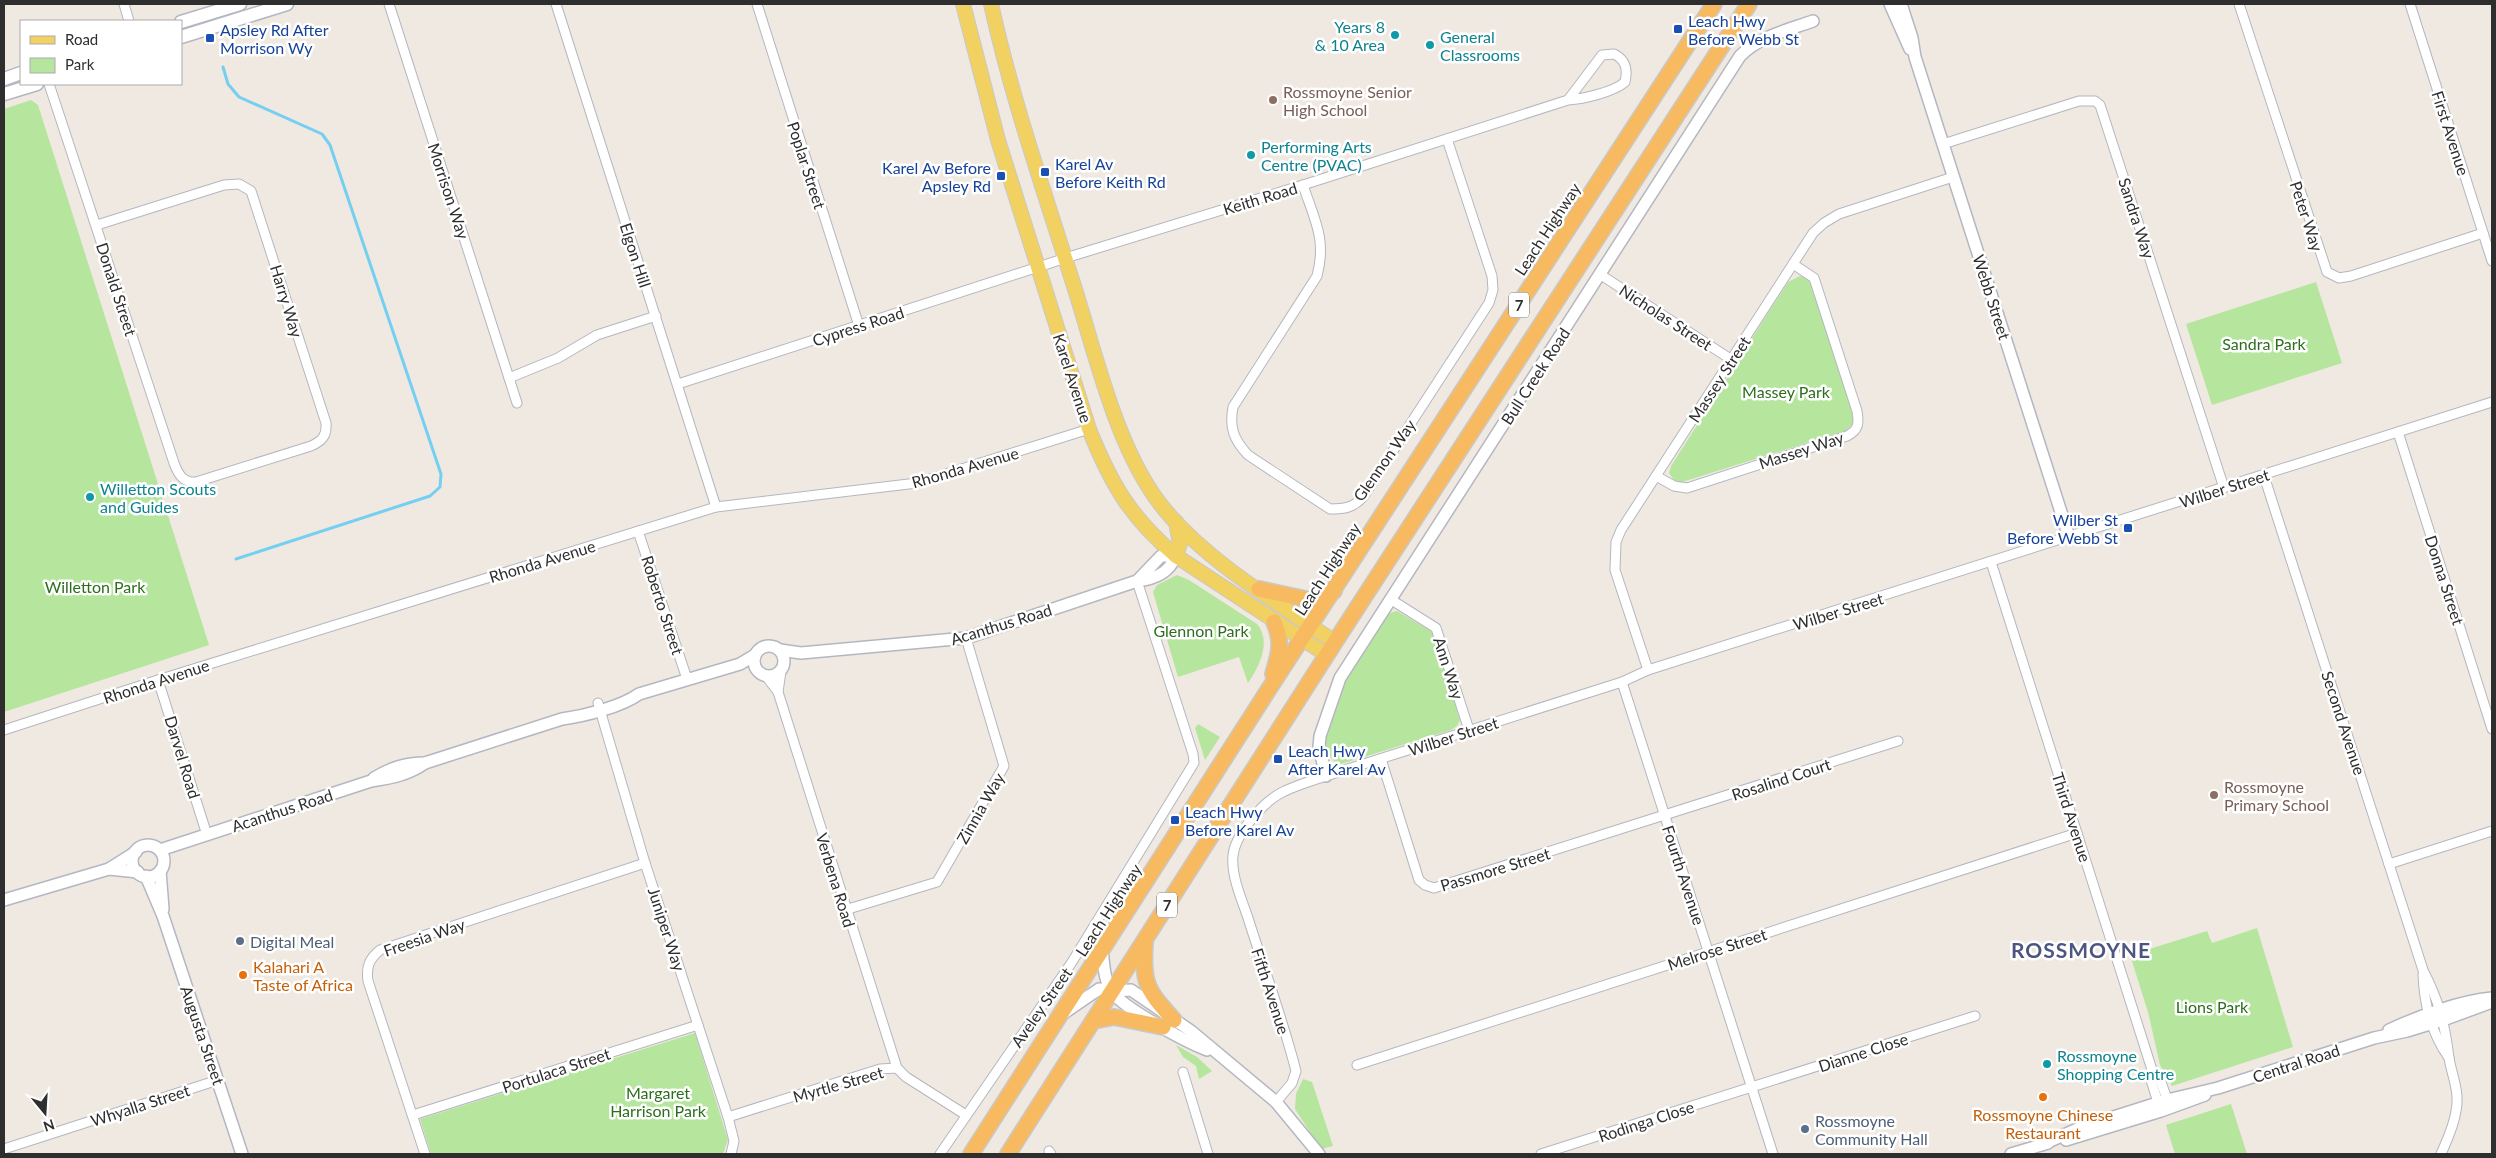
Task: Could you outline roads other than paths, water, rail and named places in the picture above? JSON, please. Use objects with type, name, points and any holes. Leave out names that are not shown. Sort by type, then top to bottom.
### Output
[{"type":"highway","name":"Leach Highway","points":[[971,1154],[1267,692],[1312,626],[1714,4]]},
{"type":"highway","name":"7","points":[[1008,1154],[1335,642],[1750,4]]},
{"type":"highway","points":[[1259,589],[1310,600],[1334,591]]},
{"type":"highway","points":[[1267,692],[1281,648],[1280,635],[1274,622]]},
{"type":"highway","points":[[1146,939],[1144,963],[1150,993],[1168,1023]]},
{"type":"highway","points":[[1093,1021],[1114,1016],[1168,1023]]},
{"type":"main road","points":[[182,22],[240,4]]},
{"type":"main road","points":[[182,37],[287,4]]},
{"type":"main road","name":"Karel Avenue","points":[[963,4],[984,92],[1089,429],[1107,473],[1119,493],[1154,537],[1176,556],[1327,655]]},
{"type":"main road","name":"Karel Avenue","points":[[991,4],[1021,122],[1126,445],[1138,471],[1154,496],[1176,522],[1211,554],[1335,642]]},
{"type":"main road","points":[[4,78],[20,73]]},
{"type":"main road","points":[[5,91],[32,85]]},
{"type":"main road","points":[[1176,522],[1180,544],[1176,556],[1211,554]]},
{"type":"street","points":[[124,4],[129,20]]},
{"type":"street","name":"Morrison Way","points":[[389,4],[517,402]]},
{"type":"street","name":"Elgon Hill","points":[[556,4],[716,507]]},
{"type":"street","name":"Poplar Street","points":[[756,4],[859,326]]},
{"type":"street","name":"Peter Way","points":[[2239,4],[2327,272],[2339,278],[2351,276],[2483,233]]},
{"type":"street","name":"First Avenue","points":[[2410,4],[2492,262]]},
{"type":"street","name":"Webb Street","points":[[1895,5],[1912,38],[1915,57],[2069,537]]},
{"type":"street","name":"Bull Creek Road","points":[[1326,776],[1319,747],[1320,736],[1340,678],[1601,275],[1740,56],[1750,46],[1764,38],[1813,20]]},
{"type":"street","name":"Keith Road","points":[[1038,267],[1568,100],[1619,88],[1625,82],[1627,76],[1624,62],[1614,54],[1602,55],[1568,100]]},
{"type":"street","name":"Donald Street","points":[[49,85],[177,471],[186,480],[196,482]]},
{"type":"street","name":"Sandra Way","points":[[1943,144],[2079,101],[2095,101],[2100,105],[2224,488]]},
{"type":"street","name":"Glennon Way","points":[[1303,185],[1322,244],[1322,258],[1318,276],[1233,407],[1232,431],[1237,444],[1248,455],[1330,509],[1343,509],[1355,505],[1362,497],[1489,303],[1493,290],[1492,276],[1447,138]]},
{"type":"street","name":"Massey Street","points":[[1648,670],[1615,570],[1616,542],[1621,530],[1813,234],[1824,223],[1839,214],[1953,177]]},
{"type":"street","name":"Harry Way","points":[[97,225],[224,185],[238,184],[251,191],[257,204],[326,423],[325,435],[311,446],[196,482]]},
{"type":"street","name":"Massey Way","points":[[1656,476],[1674,486],[1687,488],[1855,432],[1859,424],[1857,411],[1814,278],[1793,264]]},
{"type":"street","name":"Cypress Road","points":[[678,384],[1038,267]]},
{"type":"street","name":"Nicholas Street","points":[[1601,275],[1732,360]]},
{"type":"street","points":[[509,378],[558,358],[597,336],[656,316]]},
{"type":"street","name":"Wilber Street","points":[[1235,874],[1233,856],[1236,844],[1263,804],[1284,790],[1622,682],[1648,670],[2264,476],[2492,402]]},
{"type":"street","name":"Rhonda Avenue","points":[[4,730],[158,680],[716,507],[917,483],[1089,429]]},
{"type":"street","name":"Donna Street","points":[[2398,432],[2492,729]]},
{"type":"street","name":"Second Avenue","points":[[2264,476],[2423,970],[2424,991],[2448,1041],[2449,1058],[2456,1085],[2457,1109],[2452,1130],[2441,1154]]},
{"type":"street","name":"Roberto Street","points":[[638,531],[687,679]]},
{"type":"street","name":"Acanthus Road","points":[[4,900],[109,869],[147,845],[160,850],[194,840],[371,781],[390,769],[410,763],[425,763],[562,719],[576,717],[599,706],[632,699],[639,694],[755,660],[765,645],[774,646],[780,650],[801,653],[951,641],[966,638],[1137,581],[1161,556],[1176,556]]},
{"type":"street","name":"Third Avenue","points":[[1990,562],[2153,1073],[2151,1080],[2164,1106]]},
{"type":"street","name":"Aveley Street","points":[[940,1154],[1072,962],[1194,764],[1193,754],[1137,581]]},
{"type":"street","name":"Ann Way","points":[[1390,600],[1436,628],[1469,730]]},
{"type":"street","name":"Zinnia Way","points":[[846,910],[937,882],[1004,766],[966,638]]},
{"type":"street","points":[[780,650],[783,666]]},
{"type":"street","name":"Acanthus Road","points":[[766,676],[775,675],[783,666],[801,653]]},
{"type":"street","points":[[755,660],[759,672],[766,676]]},
{"type":"street","name":"Verbena Road","points":[[778,692],[783,666]]},
{"type":"street","name":"Verbena Road","points":[[766,676],[778,692],[897,1068]]},
{"type":"street","name":"Darvel Road","points":[[158,680],[207,835]]},
{"type":"street","name":"Fourth Avenue","points":[[1622,682],[1773,1154]]},
{"type":"street","name":"Juniper Way","points":[[599,706],[646,863],[728,1117],[734,1141],[731,1154]]},
{"type":"street","name":"Rosalind Court","points":[[1665,816],[1898,742]]},
{"type":"street","name":"Passmore Street","points":[[1381,759],[1420,880],[1425,885],[1434,888],[1665,816]]},
{"type":"street","points":[[2390,864],[2492,831]]},
{"type":"street","name":"Melrose Street","points":[[1357,1065],[2078,833]]},
{"type":"street","name":"Acanthus Road","points":[[109,869],[156,874],[162,866],[194,840]]},
{"type":"street","points":[[160,850],[162,866]]},
{"type":"street","points":[[136,852],[133,865],[142,874]]},
{"type":"street","name":"Freesia Way","points":[[425,1154],[368,981],[368,964],[372,956],[380,950],[646,863]]},
{"type":"street","name":"Augusta Street","points":[[162,866],[163,916]]},
{"type":"street","name":"Augusta Street","points":[[142,874],[163,916],[242,1154]]},
{"type":"street","name":"Fifth Avenue","points":[[1235,874],[1296,1071],[1292,1083],[1276,1102]]},
{"type":"street","points":[[1102,951],[1105,975],[1112,992]]},
{"type":"street","points":[[1061,1016],[1099,989],[1112,992],[1168,1023],[1183,1040],[1214,1052],[1276,1102],[1319,1154]]},
{"type":"street","name":"Central Road","points":[[2436,1017],[2476,999],[2492,998]]},
{"type":"street","name":"Central Road","points":[[2011,1154],[2041,1145],[2085,1136],[2164,1106],[2374,1038],[2404,1023],[2436,1017],[2492,1002]]},
{"type":"street","name":"Dianne Close","points":[[1751,1087],[1975,1016]]},
{"type":"street","name":"Portulaca Street","points":[[413,1115],[698,1025]]},
{"type":"street","name":"Myrtle Street","points":[[728,1117],[880,1069],[897,1068],[906,1077],[966,1115]]},
{"type":"street","points":[[1183,1072],[1208,1154]]},
{"type":"street","name":"Whyalla Street","points":[[4,1149],[218,1080]]},
{"type":"street","name":"Rodinga Close","points":[[1541,1154],[1751,1087]]},
{"type":"waterway","points":[[223,67],[228,84],[239,97],[322,134],[330,145],[441,474],[440,487],[430,496],[236,559]]},
{"type":"place","name":"Leach Hwy Before Webb St","points":[[1678,29]]},
{"type":"place","name":"Years 8 & 10 Area","points":[[1395,35]]},
{"type":"place","name":"Apsley Rd After Morrison Wy","points":[[210,38]]},
{"type":"place","name":"General Classrooms","points":[[1430,45]]},
{"type":"place","name":"Rossmoyne Senior High School","points":[[1273,100]]},
{"type":"place","name":"Performing Arts Centre (PVAC)","points":[[1251,155]]},
{"type":"place","name":"Karel Av Before Keith Rd","points":[[1045,172]]},
{"type":"place","name":"Karel Av Before Apsley Rd","points":[[1001,176]]},
{"type":"place","name":"Willetton Scouts and Guides","points":[[90,497]]},
{"type":"place","name":"Wilber St Before Webb St","points":[[2128,528]]},
{"type":"place","name":"Leach Hwy After Karel Av","points":[[1278,759]]},
{"type":"place","name":"Rossmoyne Primary School","points":[[2214,795]]},
{"type":"place","name":"Leach Hwy Before Karel Av","points":[[1175,820]]},
{"type":"place","name":"Digital Meal","points":[[240,941]]},
{"type":"place","name":"Kalahari A Taste of Africa","points":[[243,975]]},
{"type":"place","name":"Rossmoyne Shopping Centre","points":[[2047,1064]]},
{"type":"place","name":"Rossmoyne Chinese Restaurant","points":[[2043,1097]]},
{"type":"place","name":"Rossmoyne Community Hall","points":[[1805,1129]]},
{"type":"district","name":"ROSSMOYNE","points":[[2081,949]]},
{"type":"park label","name":"Sandra Park","points":[[2264,343]]},
{"type":"park label","name":"Massey Park","points":[[1786,391]]},
{"type":"park label","name":"Willetton Park","points":[[95,586]]},
{"type":"park label","name":"Glennon Park","points":[[1201,630]]},
{"type":"park label","name":"Lions Park","points":[[2212,1006]]},
{"type":"park label","name":"Margaret Harrison Park","points":[[658,1101]]}]
